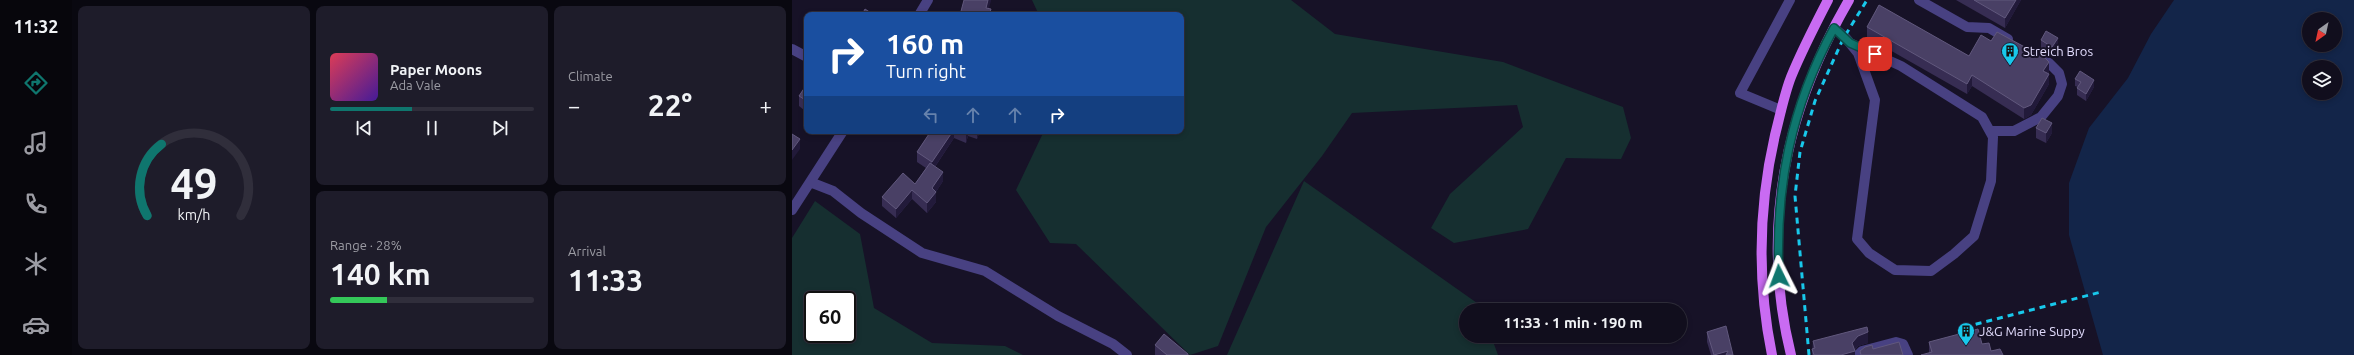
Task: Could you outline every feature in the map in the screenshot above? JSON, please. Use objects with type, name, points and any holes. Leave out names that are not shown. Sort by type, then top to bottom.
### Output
[{"type":"main road","points":[[1772,355],[1765,321],[1760,246],[1764,188],[1781,110],[1791,78],[1803,49],[1828,0]]},
{"type":"main road","points":[[1791,355],[1780,287],[1777,244],[1783,168],[1809,81],[1849,0]]},
{"type":"street","points":[[921,12],[928,0]]},
{"type":"street","points":[[1781,110],[1740,93],[1790,0]]},
{"type":"street","points":[[1919,0],[1967,27],[1989,28],[2016,43]]},
{"type":"street","points":[[1834,28],[1858,53],[1876,100],[1857,239],[1869,253],[1896,270],[1931,271],[1954,254],[1974,236],[1991,181],[1993,138],[1982,116],[1901,66],[1850,43]]},
{"type":"street","points":[[792,48],[804,55]]},
{"type":"street","points":[[1990,131],[2014,131],[2041,118],[2058,96],[2062,84],[2059,73],[2049,63],[2029,51]]},
{"type":"street","points":[[792,210],[842,134]]},
{"type":"street","points":[[810,182],[833,191],[861,213],[922,253],[985,271],[1058,316],[1113,344],[1127,355]]},
{"type":"street","points":[[1858,355],[1862,351],[1896,342],[1903,344],[1908,355]]},
{"type":"green space","points":[[1032,0],[1291,0],[1335,34],[1503,62],[1623,107],[1631,138],[1621,159],[1566,158],[1528,229],[1454,243],[1431,228],[1450,194],[1523,127],[1517,105],[1352,113],[1322,156],[1266,227],[1218,346],[1190,355],[1076,244],[1050,243],[1016,190],[1043,134],[1184,134],[1184,12],[1038,12]]},
{"type":"green space","points":[[1304,181],[1477,303],[1459,303],[1459,343],[1494,343],[1498,355],[1227,355]]},
{"type":"green space","points":[[815,201],[860,234],[874,308],[932,343],[1005,346],[1023,355],[792,355],[792,238]]},
{"type":"water","points":[[2174,0],[2354,0],[2354,355],[2103,355],[2069,235],[2069,183],[2089,128],[2128,78],[2151,34]]},
{"type":"building","points":[[964,0],[988,0],[986,8],[991,9],[990,12],[961,12]]},
{"type":"building","points":[[1974,0],[2016,0],[2005,18]]},
{"type":"building","name":"Streich Bros","points":[[1879,5],[1969,56],[1981,35],[1991,41],[1997,32],[2045,58],[2049,62],[2043,71],[2049,74],[2031,105],[2024,108],[1972,75],[1967,84],[1867,27]]},
{"type":"building","points":[[2046,31],[2058,38],[2052,47],[2041,40]]},
{"type":"building","points":[[2080,71],[2094,80],[2086,94],[2077,88],[2081,82],[2075,79]]},
{"type":"building","points":[[804,88],[804,99],[799,96]]},
{"type":"building","points":[[2042,118],[2052,123],[2046,133],[2036,128]]},
{"type":"building","points":[[792,134],[800,139],[792,150]]},
{"type":"building","points":[[929,134],[951,134],[932,162],[917,152]]},
{"type":"building","points":[[930,163],[943,172],[932,188],[936,192],[927,203],[912,190],[896,209],[882,197],[903,173],[915,184]]},
{"type":"building","points":[[1726,326],[1733,355],[1726,355],[1728,351],[1714,355],[1707,332]]},
{"type":"building","points":[[1867,327],[1868,332],[1858,336],[1852,343],[1855,351],[1841,355],[1814,355],[1812,349],[1815,348],[1813,341]]},
{"type":"building","points":[[1978,329],[1982,344],[1989,343],[1991,351],[2000,349],[2003,355],[1921,355],[1932,352],[1929,342]]},
{"type":"building","points":[[1164,334],[1188,355],[1167,355],[1155,345]]},
{"type":"building","points":[[1899,342],[1903,355],[1861,355],[1860,351],[1865,347],[1872,345],[1873,349]]},
{"type":"railway","points":[[1809,355],[1795,196],[1800,152],[1815,101],[1843,39],[1867,0]]},
{"type":"railway","points":[[1965,327],[2101,292]]},
{"type":"place","name":"Streich Bros","points":[[2010,66]]},
{"type":"place","name":"J&G Marine Suppy","points":[[1966,346]]},
{"type":"route","points":[[1779,276],[1777,244],[1783,168],[1809,81],[1823,48],[1834,28],[1850,43],[1875,54]]}]
